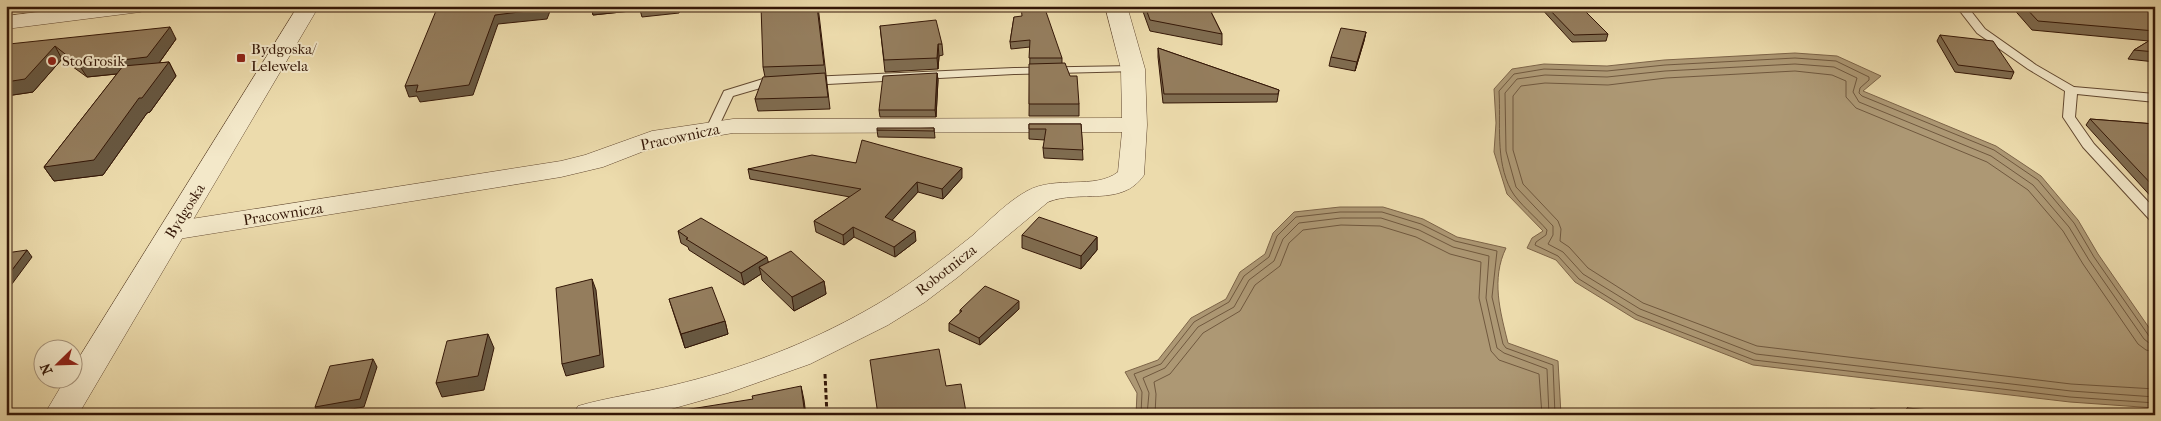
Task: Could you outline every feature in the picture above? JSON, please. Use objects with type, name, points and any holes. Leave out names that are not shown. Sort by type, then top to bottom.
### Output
[{"type":"street","points":[[6,23],[140,6]]},
{"type":"street","name":"Bydgoska","points":[[61,415],[309,6]]},
{"type":"street","name":"Robotnicza","points":[[590,415],[701,390],[750,374],[841,337],[914,296],[944,274],[1038,196],[1057,190],[1110,188],[1126,181],[1131,175],[1136,125],[1133,68],[1116,6]]},
{"type":"street","name":"Pracownicza","points":[[172,231],[561,169],[594,161],[652,139],[712,129],[743,126],[1136,125]]},
{"type":"lane","points":[[1961,6],[1981,31],[2032,67],[2071,90],[2155,98]]},
{"type":"lane","points":[[712,129],[728,94],[763,84],[1014,71],[1133,68]]},
{"type":"lane","points":[[2071,90],[2069,117],[2089,147],[2155,217]]},
{"type":"path","points":[[815,348],[824,370],[827,415]]},
{"type":"water","points":[[1795,53],[1837,56],[1881,76],[1863,91],[1996,146],[2041,176],[2078,220],[2098,254],[2152,332],[2155,341],[2155,408],[2070,402],[1753,365],[1635,319],[1575,282],[1556,260],[1527,248],[1532,238],[1543,231],[1507,194],[1494,152],[1496,123],[1494,89],[1512,69],[1544,64],[1607,66],[1664,60]]},
{"type":"water","points":[[1340,207],[1383,207],[1423,219],[1457,237],[1506,248],[1499,271],[1498,295],[1508,343],[1558,361],[1561,415],[1136,415],[1137,393],[1125,372],[1158,360],[1191,318],[1226,299],[1240,272],[1265,254],[1273,233],[1294,212]]},
{"type":"building","points":[[438,6],[545,6],[544,9],[495,15],[469,85],[416,92],[418,85],[405,86]]},
{"type":"building","points":[[761,6],[817,6],[824,65],[763,67]]},
{"type":"building","points":[[1021,6],[1044,6],[1062,58],[1029,58],[1030,40],[1010,42],[1014,17],[1022,16]]},
{"type":"building","points":[[1145,6],[1208,6],[1222,34],[1150,20]]},
{"type":"building","points":[[1546,6],[1580,6],[1608,34],[1574,35]]},
{"type":"building","points":[[2024,6],[2155,6],[2155,31],[2038,21]]},
{"type":"building","points":[[936,20],[942,44],[938,44],[937,58],[884,60],[880,26]]},
{"type":"building","points":[[170,27],[147,57],[79,65],[55,46],[25,79],[6,82],[6,47],[9,44]]},
{"type":"building","points":[[1341,28],[1366,32],[1357,62],[1331,57]]},
{"type":"building","points":[[1940,35],[1993,41],[2014,72],[1958,65]]},
{"type":"building","points":[[2155,37],[2155,52],[2134,50]]},
{"type":"building","points":[[1158,48],[1279,90],[1278,94],[1164,94]]},
{"type":"building","points":[[169,62],[142,98],[139,98],[94,160],[44,167],[123,66]]},
{"type":"building","points":[[1065,63],[1070,76],[1077,76],[1079,104],[1029,104],[1029,64]]},
{"type":"building","points":[[825,73],[828,97],[755,99],[763,77]]},
{"type":"building","points":[[937,73],[935,110],[879,110],[883,76]]},
{"type":"building","points":[[2090,119],[2155,124],[2155,188]]},
{"type":"building","points":[[1029,124],[1081,124],[1083,150],[1043,148],[1046,129],[1029,129]]},
{"type":"building","points":[[877,128],[934,128],[934,131],[877,130]]},
{"type":"building","points":[[862,140],[962,168],[942,189],[917,182],[885,217],[915,231],[894,247],[853,227],[843,235],[814,221],[861,189],[748,169],[812,155],[856,163]]},
{"type":"building","points":[[1039,217],[1097,237],[1081,256],[1022,235]]},
{"type":"building","points":[[701,218],[767,257],[741,273],[686,239],[688,238],[678,231]]},
{"type":"building","points":[[27,250],[6,278],[6,253]]},
{"type":"building","points":[[791,251],[824,281],[792,297],[759,267]]},
{"type":"building","points":[[592,279],[600,355],[562,364],[556,288]]},
{"type":"building","points":[[985,286],[1019,301],[979,338],[949,323]]},
{"type":"building","points":[[712,287],[725,321],[681,334],[669,299]]},
{"type":"building","points":[[488,334],[478,376],[436,383],[447,341]]},
{"type":"building","points":[[939,349],[946,386],[961,384],[966,412],[950,415],[878,415],[870,360]]},
{"type":"building","points":[[373,359],[360,399],[315,407],[330,366]]},
{"type":"building","points":[[801,386],[805,415],[653,415],[753,399],[752,396]]},
{"type":"building","points":[[1907,408],[1931,410],[1935,415],[1874,415],[1870,409],[1908,412]]},
{"type":"place","name":"Bydgoska/ Lelewela","points":[[241,58]]},
{"type":"place","name":"StoGrosik","points":[[52,61]]}]
